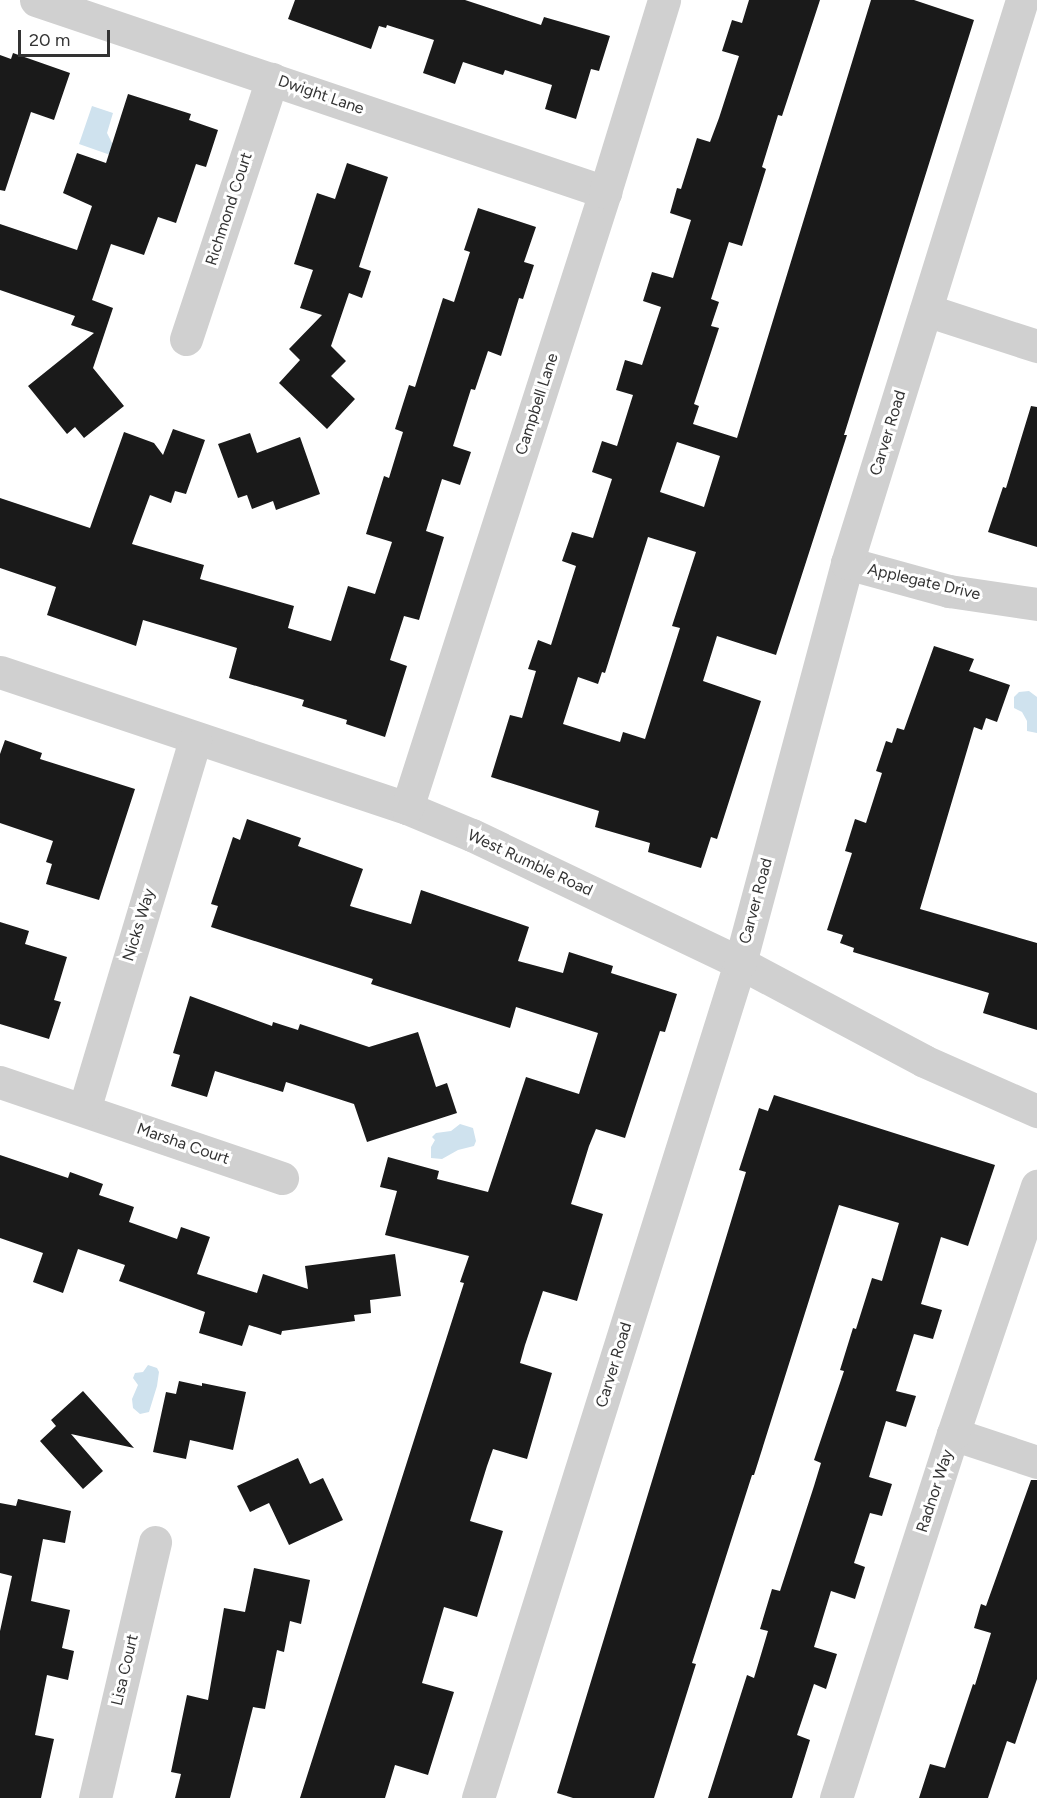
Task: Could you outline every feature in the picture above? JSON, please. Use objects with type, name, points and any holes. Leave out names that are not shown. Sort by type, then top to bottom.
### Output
[{"type":"street","name":"Dwight Lane","points":[[36,0],[605,192]]},
{"type":"street","name":"Campbell Lane","points":[[407,808],[605,192],[664,0]]},
{"type":"street","name":"Carver Road","points":[[478,1798],[740,963],[848,563],[1022,0]]},
{"type":"street","name":"Richmond Court","points":[[186,339],[272,79]]},
{"type":"street","points":[[926,310],[1037,346]]},
{"type":"street","name":"Applegate Drive","points":[[848,563],[949,591],[1037,604]]},
{"type":"street","name":"West Rumble Road","points":[[0,672],[407,808],[472,835],[740,963],[924,1061],[1037,1111]]},
{"type":"street","name":"Nicks Way","points":[[84,1110],[195,739]]},
{"type":"street","name":"Marsha Court","points":[[0,1082],[282,1178]]},
{"type":"street","name":"Radnor Way","points":[[836,1798],[953,1434],[1037,1186]]},
{"type":"street","points":[[953,1434],[1037,1462]]},
{"type":"street","name":"Lisa Court","points":[[95,1798],[155,1542]]},
{"type":"water","points":[[92,106],[113,113],[107,133],[112,143],[120,145],[116,157],[79,144]]},
{"type":"water","points":[[1029,691],[1037,697],[1037,733],[1027,731],[1027,721],[1022,712],[1014,708],[1014,697],[1019,692]]},
{"type":"water","points":[[460,1124],[473,1128],[476,1141],[474,1146],[458,1150],[442,1159],[431,1158],[431,1147],[435,1140],[432,1137],[436,1133],[451,1131]]},
{"type":"water","points":[[148,1365],[157,1368],[159,1372],[157,1386],[149,1412],[140,1414],[133,1408],[132,1399],[138,1385],[133,1378],[135,1373],[143,1372]]},
{"type":"building","points":[[295,0],[465,0],[541,25],[544,17],[610,36],[599,71],[591,69],[576,119],[545,109],[552,85],[505,70],[503,75],[463,62],[455,84],[423,73],[434,40],[387,25],[386,28],[379,26],[371,49],[288,19]]},
{"type":"building","points":[[749,0],[820,0],[782,116],[778,115],[762,167],[766,169],[742,246],[729,242],[711,299],[719,302],[711,326],[719,328],[694,404],[699,406],[693,424],[737,438],[871,0],[914,0],[974,20],[844,435],[847,435],[776,655],[717,636],[703,681],[761,701],[717,839],[711,837],[701,868],[648,852],[650,843],[595,827],[599,811],[491,777],[510,715],[522,718],[536,671],[528,669],[538,640],[551,645],[576,566],[562,561],[572,532],[593,538],[612,479],[592,472],[602,441],[617,446],[633,395],[616,390],[625,360],[642,365],[661,307],[643,301],[652,272],[673,278],[691,220],[670,213],[677,188],[681,189],[697,138],[710,142],[739,56],[722,51],[732,20],[742,23]],"holes":[[[677,442],[720,456],[704,507],[660,492]],[[648,537],[696,552],[672,626],[680,628],[645,739],[623,732],[620,742],[563,724],[578,677],[598,684],[602,672],[605,673]]]},
{"type":"building","points":[[13,53],[70,73],[54,120],[31,112],[5,191],[0,190],[0,55],[11,59]]},
{"type":"building","points":[[128,94],[191,114],[189,120],[218,130],[206,167],[196,164],[176,223],[158,217],[144,255],[111,244],[92,300],[113,308],[93,368],[124,406],[84,438],[75,427],[67,434],[28,386],[94,333],[71,325],[75,316],[0,290],[0,224],[77,250],[92,206],[63,193],[77,153],[106,163]]},
{"type":"building","points":[[347,163],[388,177],[359,267],[371,271],[362,298],[349,293],[331,346],[346,361],[331,376],[355,399],[327,429],[279,383],[300,360],[289,349],[322,315],[300,308],[313,270],[294,264],[317,193],[335,199]]},
{"type":"building","points":[[478,208],[536,227],[524,262],[534,265],[523,299],[519,298],[501,356],[488,351],[475,390],[471,389],[453,446],[471,452],[460,485],[442,479],[426,531],[444,537],[419,620],[404,616],[390,660],[407,666],[385,737],[346,724],[347,720],[302,706],[304,700],[229,678],[237,648],[143,620],[136,646],[47,615],[56,587],[0,568],[0,498],[90,528],[124,432],[154,443],[163,455],[173,429],[205,440],[186,494],[175,491],[171,503],[150,495],[132,544],[204,565],[200,579],[294,606],[288,628],[331,641],[348,586],[375,594],[392,542],[366,534],[384,476],[389,478],[403,432],[395,429],[409,385],[415,387],[443,298],[454,302],[470,252],[464,250]]},
{"type":"building","points":[[1031,406],[1037,407],[1037,547],[988,532],[1003,487],[1006,488]]},
{"type":"building","points":[[250,433],[257,453],[300,437],[320,494],[276,510],[273,501],[252,509],[247,495],[238,498],[218,444]]},
{"type":"building","points":[[934,646],[974,659],[969,671],[1010,685],[997,722],[986,718],[982,730],[974,727],[920,909],[1037,943],[1037,1030],[983,1013],[989,993],[853,952],[854,948],[840,943],[843,935],[827,930],[852,853],[845,851],[855,819],[866,823],[882,773],[876,771],[886,741],[892,743],[897,728],[904,730]]},
{"type":"building","points":[[5,740],[42,753],[40,759],[135,789],[99,900],[46,884],[52,864],[46,862],[53,841],[0,823],[0,754]]},
{"type":"building","points":[[247,819],[301,838],[298,846],[363,869],[350,906],[411,924],[421,890],[529,927],[518,961],[563,973],[569,952],[613,966],[611,973],[677,994],[665,1032],[660,1031],[625,1138],[596,1129],[589,1146],[571,1204],[603,1214],[577,1301],[543,1291],[525,1345],[520,1363],[552,1373],[527,1459],[493,1449],[470,1521],[503,1531],[477,1617],[444,1607],[422,1683],[454,1692],[428,1775],[395,1765],[385,1798],[300,1798],[464,1283],[460,1282],[469,1256],[385,1235],[397,1191],[380,1187],[388,1157],[439,1171],[437,1179],[488,1192],[526,1077],[579,1094],[598,1033],[516,1007],[510,1028],[371,984],[373,979],[211,927],[218,906],[211,904],[233,837],[240,840]]},
{"type":"building","points":[[0,922],[29,931],[25,944],[67,957],[54,1000],[61,1002],[49,1039],[0,1024]]},
{"type":"building","points":[[190,996],[272,1026],[273,1022],[298,1030],[300,1024],[369,1047],[418,1032],[436,1087],[447,1083],[457,1113],[367,1142],[354,1104],[286,1082],[283,1092],[215,1071],[207,1097],[171,1086],[180,1055],[173,1053]]},
{"type":"building","points":[[774,1095],[995,1165],[968,1246],[941,1237],[921,1304],[942,1310],[933,1339],[914,1334],[896,1391],[916,1396],[906,1427],[886,1421],[869,1477],[892,1484],[882,1516],[870,1513],[854,1563],[865,1567],[855,1599],[831,1591],[814,1647],[837,1654],[826,1689],[814,1684],[797,1735],[810,1740],[792,1798],[708,1798],[747,1675],[754,1678],[768,1631],[760,1629],[772,1589],[780,1591],[814,1486],[821,1463],[814,1460],[844,1371],[840,1370],[853,1328],[856,1329],[872,1278],[882,1281],[899,1223],[839,1205],[692,1663],[696,1664],[654,1798],[573,1798],[557,1793],[746,1172],[739,1170],[759,1108],[768,1111]]},
{"type":"building","points":[[0,1155],[68,1178],[70,1172],[103,1184],[99,1195],[134,1207],[129,1222],[177,1239],[181,1227],[210,1237],[197,1274],[257,1293],[263,1274],[308,1289],[305,1266],[395,1254],[401,1296],[370,1300],[371,1313],[354,1315],[355,1321],[282,1331],[281,1335],[249,1325],[242,1346],[199,1333],[205,1312],[119,1281],[125,1265],[78,1249],[63,1293],[33,1282],[43,1253],[0,1238]]},
{"type":"building","points":[[179,1381],[246,1392],[233,1450],[190,1440],[186,1459],[153,1452],[166,1392],[176,1394]]},
{"type":"building","points":[[83,1391],[134,1448],[71,1434],[103,1471],[83,1489],[40,1441],[56,1426],[51,1420]]},
{"type":"building","points":[[298,1458],[310,1484],[323,1478],[343,1520],[289,1545],[269,1503],[250,1512],[237,1486]]},
{"type":"building","points":[[1031,1480],[1037,1480],[1037,1679],[1015,1744],[1007,1741],[988,1798],[919,1798],[930,1764],[945,1768],[973,1684],[975,1685],[991,1633],[974,1628],[981,1604],[986,1606]]},
{"type":"building","points":[[18,1499],[71,1511],[65,1543],[43,1539],[31,1601],[70,1610],[62,1648],[74,1651],[68,1680],[47,1675],[35,1735],[54,1739],[41,1798],[0,1798],[0,1631],[12,1576],[0,1573],[0,1503],[16,1506]]},
{"type":"building","points":[[254,1568],[310,1580],[301,1624],[290,1621],[284,1652],[277,1650],[265,1709],[253,1707],[230,1798],[175,1798],[181,1774],[171,1772],[187,1695],[208,1700],[224,1608],[245,1612]]}]
